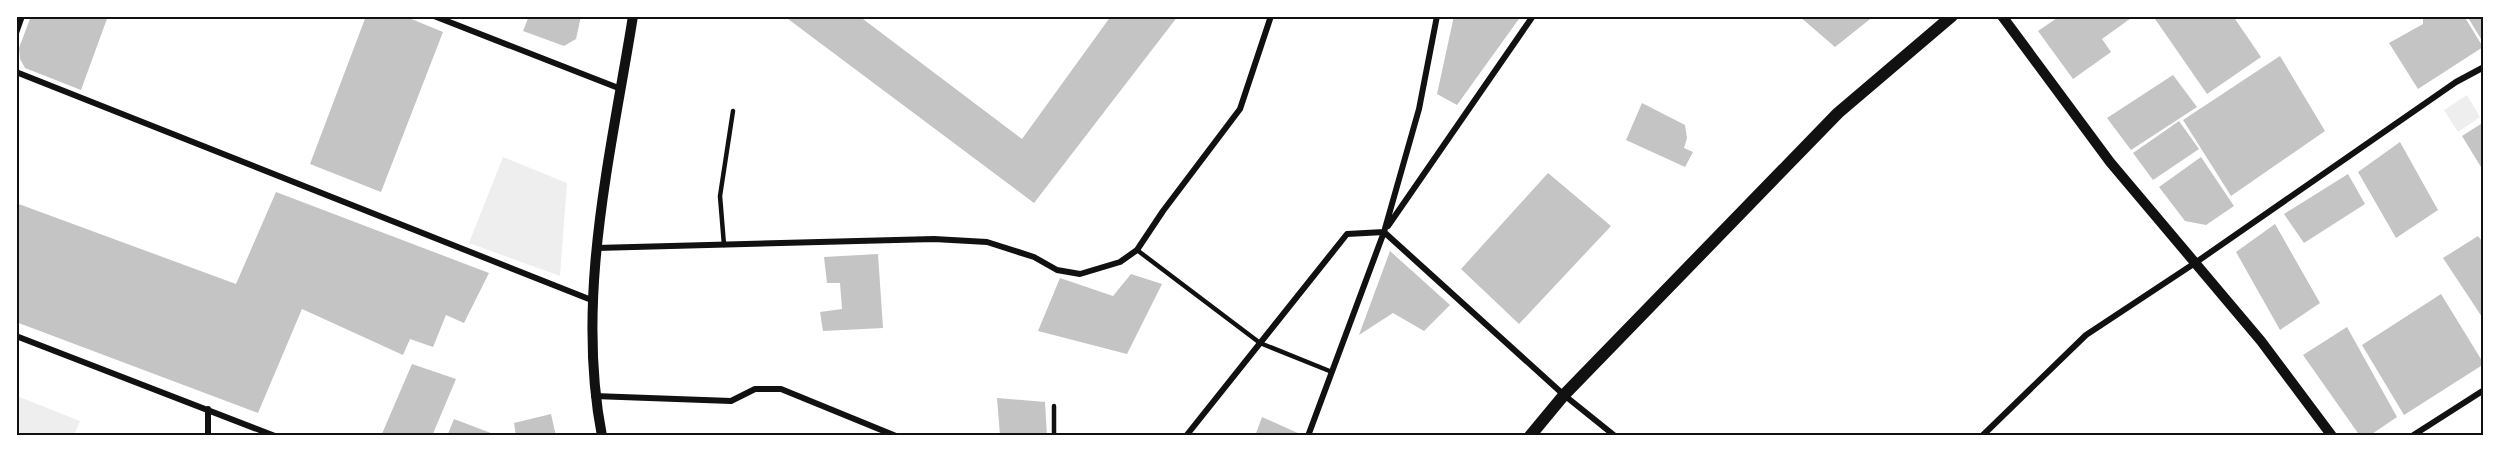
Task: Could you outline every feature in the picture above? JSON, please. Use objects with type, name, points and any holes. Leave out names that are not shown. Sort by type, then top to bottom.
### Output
[{"type":"main road","points":[[1530,435],[1564,395],[1838,113],[1952,16]]},
{"type":"street","points":[[16,33],[22,16]]},
{"type":"street","points":[[434,16],[621,89]]},
{"type":"street","points":[[602,435],[594,396],[595,248],[633,16]]},
{"type":"street","points":[[595,248],[915,239],[987,242],[1034,258],[1057,270],[1080,274],[1120,262],[1137,250],[1163,211],[1240,109],[1271,16]]},
{"type":"street","points":[[1308,435],[1384,232],[1419,109],[1437,16]]},
{"type":"street","points":[[1384,232],[1533,16]]},
{"type":"street","points":[[2002,16],[2110,162],[2261,341],[2332,435]]},
{"type":"street","points":[[1982,435],[2086,335],[2195,263],[2456,82],[2484,67]]},
{"type":"street","points":[[16,72],[594,302]]},
{"type":"street","points":[[1186,435],[1347,234],[1384,232],[1564,395],[1615,435]]},
{"type":"street","points":[[16,336],[275,435]]},
{"type":"street","points":[[594,396],[732,401],[755,389],[781,389],[896,435]]},
{"type":"street","points":[[2412,435],[2484,390]]},
{"type":"street","points":[[208,410],[208,435]]},
{"type":"lane","points":[[724,245],[720,195],[733,111]]},
{"type":"lane","points":[[1137,250],[1260,343],[1332,372]]},
{"type":"lane","points":[[1054,406],[1054,435]]},
{"type":"shaded area","points":[[2467,95],[2480,117],[2458,132],[2444,110]]},
{"type":"shaded area","points":[[503,157],[567,183],[560,276],[469,243]]},
{"type":"shaded area","points":[[17,396],[80,421],[74,435],[17,435]]},
{"type":"building","points":[[31,16],[108,16],[81,90],[25,68],[20,59],[19,48]]},
{"type":"building","points":[[366,16],[404,16],[443,32],[381,192],[310,164]]},
{"type":"building","points":[[529,16],[581,16],[576,39],[564,46],[523,31]]},
{"type":"building","points":[[784,16],[859,16],[1022,139],[1111,16],[1178,16],[1034,203]]},
{"type":"building","points":[[1454,16],[1521,16],[1457,105],[1437,94]]},
{"type":"building","points":[[1799,16],[1874,16],[1835,47]]},
{"type":"building","points":[[2060,16],[2134,16],[2102,39],[2111,52],[2073,79],[2038,31]]},
{"type":"building","points":[[2153,16],[2233,16],[2261,57],[2207,94]]},
{"type":"building","points":[[2423,16],[2464,16],[2483,47],[2418,89],[2389,43],[2423,24]]},
{"type":"building","points":[[2467,16],[2484,16],[2484,37],[2481,39]]},
{"type":"building","points":[[2280,56],[2325,131],[2231,196],[2183,120]]},
{"type":"building","points":[[2173,75],[2197,107],[2131,150],[2107,118]]},
{"type":"building","points":[[1642,103],[1685,125],[1687,138],[1684,148],[1693,152],[1685,167],[1626,140]]},
{"type":"building","points":[[2179,121],[2199,149],[2153,180],[2133,153]]},
{"type":"building","points":[[2484,122],[2484,172],[2462,136]]},
{"type":"building","points":[[2400,142],[2438,210],[2396,238],[2358,172]]},
{"type":"building","points":[[2201,157],[2234,206],[2206,225],[2185,221],[2159,187]]},
{"type":"building","points":[[1548,173],[1611,226],[1519,324],[1461,269]]},
{"type":"building","points":[[2348,174],[2365,204],[2304,243],[2284,214]]},
{"type":"building","points":[[276,192],[489,273],[464,323],[446,315],[433,347],[410,339],[403,355],[302,309],[258,413],[16,322],[16,203],[236,284]]},
{"type":"building","points":[[2275,224],[2320,303],[2280,330],[2236,252]]},
{"type":"building","points":[[2478,236],[2484,244],[2484,320],[2443,258]]},
{"type":"building","points":[[1390,251],[1450,305],[1424,331],[1393,313],[1359,335]]},
{"type":"building","points":[[878,254],[883,328],[823,331],[820,312],[842,309],[840,283],[827,283],[824,257]]},
{"type":"building","points":[[1131,274],[1162,284],[1127,354],[1038,331],[1060,278],[1113,296]]},
{"type":"building","points":[[2441,294],[2484,364],[2404,415],[2362,345]]},
{"type":"building","points":[[2347,327],[2397,417],[2369,436],[2360,436],[2303,355]]},
{"type":"building","points":[[412,364],[456,379],[432,436],[381,436]]},
{"type":"building","points":[[997,398],[1045,402],[1047,436],[1000,436]]},
{"type":"building","points":[[551,414],[556,436],[516,436],[514,423]]},
{"type":"building","points":[[1262,417],[1300,434],[1300,436],[1255,436]]},
{"type":"building","points":[[454,419],[496,435],[496,436],[447,436]]}]
